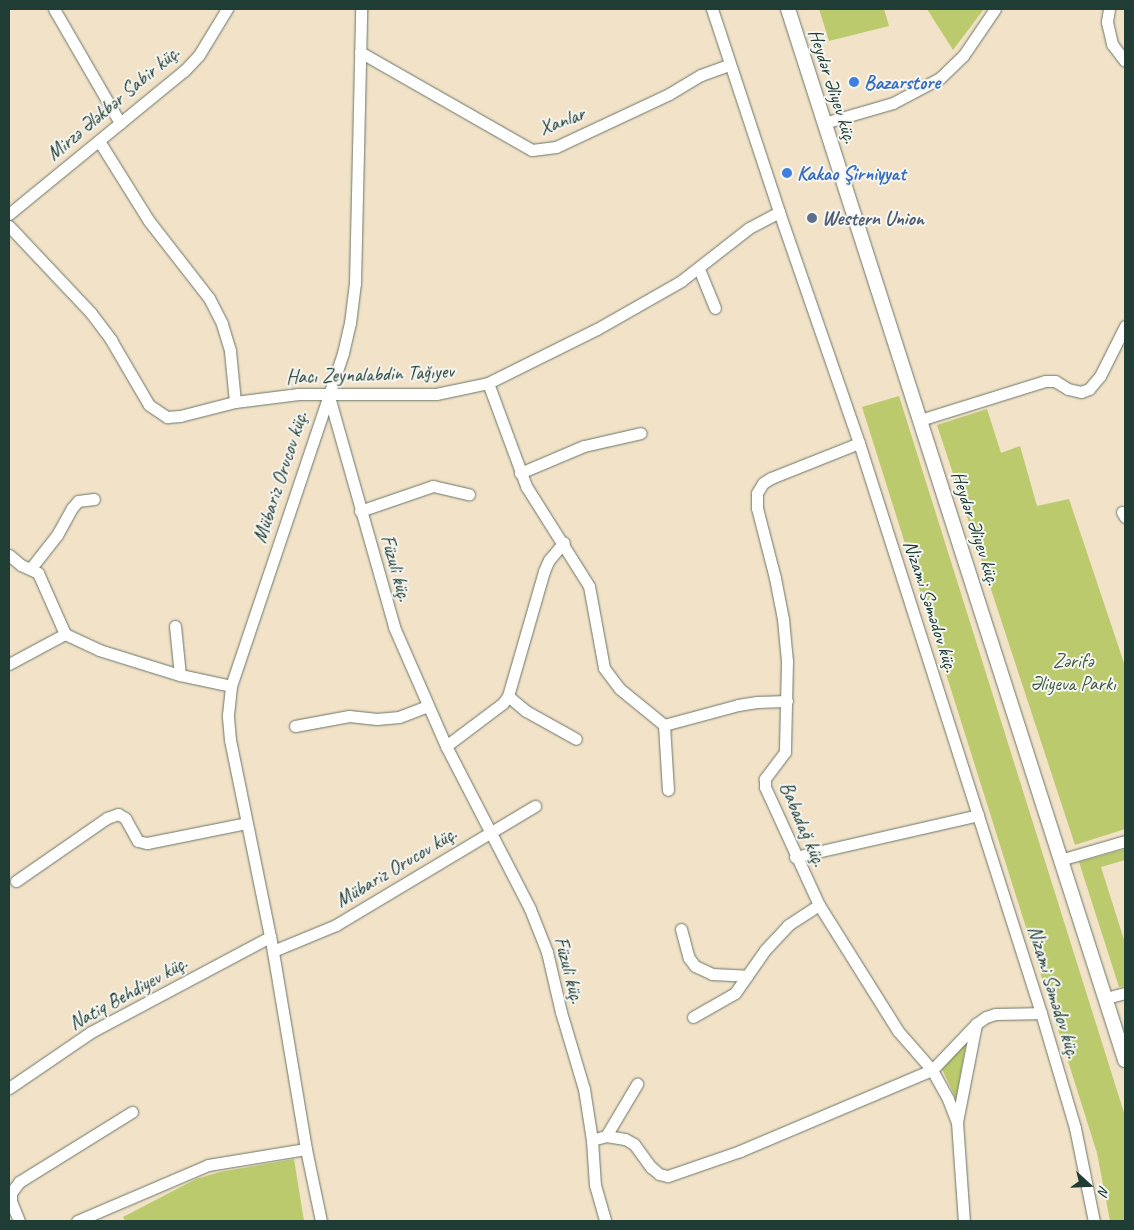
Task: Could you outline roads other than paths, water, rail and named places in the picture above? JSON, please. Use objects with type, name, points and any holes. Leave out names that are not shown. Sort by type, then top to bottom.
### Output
[{"type":"main road","name":"Heydər Əliyev küç.","points":[[788,9],[1125,1060]]},
{"type":"street","points":[[54,9],[120,123]]},
{"type":"street","name":"Mirzə Ələkbər Sabir küç.","points":[[9,214],[194,60],[214,33],[227,9]]},
{"type":"street","name":"Mübariz Orucov küç.","points":[[321,1221],[306,1149],[273,951],[230,740],[228,715],[231,686],[350,323],[355,283],[361,9]]},
{"type":"street","name":"Nizami Səmədov küç.","points":[[712,9],[729,65],[859,443],[1041,1013],[1075,1128],[1094,1221]]},
{"type":"street","points":[[824,123],[893,103],[940,78],[963,56],[995,9]]},
{"type":"street","points":[[1109,9],[1107,22],[1112,44],[1125,61]]},
{"type":"street","name":"Xanlar","points":[[360,52],[532,150],[556,147],[669,94],[701,75],[729,65]]},
{"type":"street","points":[[99,141],[149,221],[209,298],[222,324],[230,351],[235,402]]},
{"type":"street","name":"Hacı Zeynalabdin Tağıyev","points":[[9,226],[91,313],[111,340],[149,405],[167,417],[180,416],[235,402],[298,394],[436,394],[488,383],[597,329],[699,269],[749,228],[779,212]]},
{"type":"street","points":[[699,269],[716,308]]},
{"type":"street","points":[[920,420],[1045,382],[1055,381],[1068,389],[1081,392],[1089,389],[1100,376],[1125,326]]},
{"type":"street","points":[[488,383],[520,473],[564,542],[589,586],[600,652],[610,678],[664,726],[668,790]]},
{"type":"street","name":"Füzuli küç.","points":[[328,393],[394,627],[427,706],[530,909],[547,952],[561,1012],[584,1089],[592,1140],[595,1185],[605,1221]]},
{"type":"street","points":[[520,473],[584,446],[641,433]]},
{"type":"street","name":"Babadağ küç.","points":[[859,443],[771,478],[763,483],[757,493],[757,508],[776,578],[783,619],[787,701],[785,752],[765,779],[765,787],[795,857],[819,905],[898,1030],[932,1070],[957,1122],[964,1221]]},
{"type":"street","points":[[360,511],[434,486],[469,494]]},
{"type":"street","points":[[31,568],[57,535],[78,501],[94,499]]},
{"type":"street","points":[[446,746],[502,703],[508,696],[544,571],[549,560],[564,542]]},
{"type":"street","points":[[9,556],[21,565],[31,568],[38,573],[65,634],[99,650],[180,675],[231,686]]},
{"type":"street","points":[[174,626],[180,675]]},
{"type":"street","points":[[9,664],[65,634]]},
{"type":"street","points":[[508,696],[526,711],[576,739]]},
{"type":"street","points":[[664,726],[738,705],[787,701]]},
{"type":"street","points":[[295,726],[348,716],[376,720],[399,717],[427,706]]},
{"type":"street","name":"Mübariz Orucov küç.","points":[[273,951],[336,925],[534,806]]},
{"type":"street","points":[[16,881],[107,818],[118,814],[125,818],[138,841],[146,843],[246,823]]},
{"type":"street","points":[[795,857],[978,815]]},
{"type":"street","points":[[1060,860],[1125,841]]},
{"type":"street","points":[[694,1017],[735,993],[765,950],[788,925],[819,905]]},
{"type":"street","points":[[681,928],[689,958],[695,966],[712,974],[747,976]]},
{"type":"street","name":"Natiq Behdiyev küç.","points":[[9,1088],[91,1032],[270,937]]},
{"type":"street","points":[[1106,998],[1125,993]]},
{"type":"street","points":[[592,1140],[606,1136],[625,1139],[634,1144],[651,1167],[659,1174],[668,1176],[740,1151],[932,1070],[976,1024],[995,1014],[1041,1013]]},
{"type":"street","points":[[957,1122],[976,1024]]},
{"type":"street","points":[[606,1136],[637,1084]]},
{"type":"street","points":[[19,1221],[11,1201],[11,1192],[19,1182],[132,1112]]},
{"type":"street","points":[[77,1221],[208,1165],[306,1149]]},
{"type":"place","name":"Bazarstore","points":[[854,82]]},
{"type":"place","name":"Kakao Şirniyyat","points":[[787,173]]},
{"type":"place","name":"Western Union","points":[[812,218]]},
{"type":"park label","name":"Zərifə Əliyeva Parkı","points":[[1073,672]]}]
